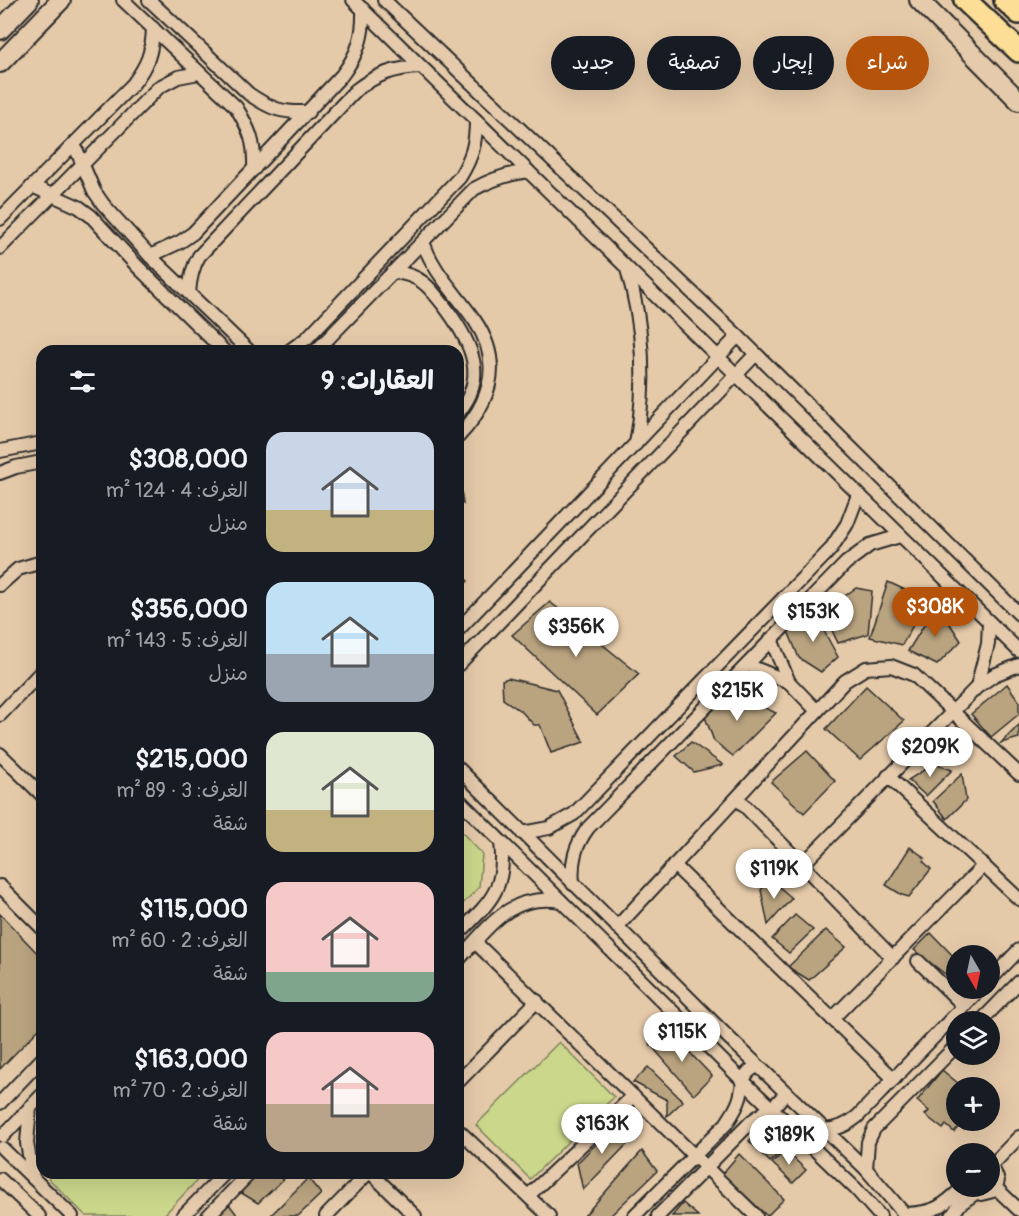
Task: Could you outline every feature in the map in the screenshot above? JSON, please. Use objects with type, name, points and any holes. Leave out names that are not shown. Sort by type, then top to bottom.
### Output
[{"type":"highway","points":[[965,0],[1019,51]]},
{"type":"highway","points":[[1005,0],[1019,13]]},
{"type":"main road","points":[[0,30],[29,0]]},
{"type":"main road","points":[[0,63],[61,0]]},
{"type":"main road","points":[[919,0],[1019,100]]},
{"type":"street","points":[[123,0],[236,107],[248,126],[255,147],[254,169]]},
{"type":"street","points":[[353,0],[1019,651]]},
{"type":"street","points":[[384,0],[738,336],[1019,614]]},
{"type":"street","points":[[0,219],[133,84],[145,68],[152,48],[149,24],[144,15],[153,5],[249,94],[267,106],[288,113],[308,112]]},
{"type":"street","points":[[150,256],[180,243],[193,233],[342,75],[353,61],[360,45],[364,27],[363,9]]},
{"type":"street","points":[[189,293],[189,280],[200,256],[356,90],[370,79],[386,72],[404,67],[422,67]]},
{"type":"street","points":[[0,248],[159,87],[178,77],[199,73]]},
{"type":"street","points":[[342,75],[349,74],[355,77],[358,83],[356,90]]},
{"type":"street","points":[[236,107],[246,105],[249,94]]},
{"type":"street","points":[[297,345],[307,338],[460,177],[470,160],[476,140],[476,120]]},
{"type":"street","points":[[74,144],[94,191],[103,204],[150,256],[243,345]]},
{"type":"street","points":[[320,345],[474,189],[491,180],[528,171]]},
{"type":"street","points":[[460,177],[472,176],[475,182],[474,189]]},
{"type":"street","points":[[32,186],[79,207],[91,216],[138,267],[218,345]]},
{"type":"street","points":[[91,216],[89,210],[91,205],[97,202],[103,204]]},
{"type":"street","points":[[193,233],[194,244],[204,249],[209,246]]},
{"type":"street","points":[[423,242],[433,267],[476,322],[487,344],[491,367],[488,390],[479,412],[464,430]]},
{"type":"street","points":[[627,268],[637,306],[643,355],[642,405],[636,444]]},
{"type":"street","points":[[394,272],[407,273],[419,278],[429,286],[462,331],[471,348],[475,368],[472,387],[464,406]]},
{"type":"street","points":[[437,297],[436,292],[441,285],[450,288]]},
{"type":"street","points":[[464,624],[738,336]]},
{"type":"street","points":[[305,345],[307,338]]},
{"type":"street","points":[[464,659],[756,354]]},
{"type":"street","points":[[0,451],[36,444]]},
{"type":"street","points":[[0,473],[36,463]]},
{"type":"street","points":[[522,833],[549,828],[574,814],[830,550],[847,524],[858,495]]},
{"type":"street","points":[[573,884],[574,854],[588,828],[846,563],[870,545],[900,536]]},
{"type":"street","points":[[830,550],[846,563]]},
{"type":"street","points":[[0,585],[18,569],[36,564]]},
{"type":"street","points":[[977,687],[986,655],[989,622]]},
{"type":"street","points":[[771,639],[789,682],[817,711]]},
{"type":"street","points":[[747,665],[789,682]]},
{"type":"street","points":[[802,865],[977,687],[994,675],[1019,665]]},
{"type":"street","points":[[617,927],[845,681],[866,668],[891,666],[914,675],[1019,774]]},
{"type":"street","points":[[0,716],[36,677]]},
{"type":"street","points":[[0,754],[36,789]]},
{"type":"street","points":[[464,774],[758,1066],[866,1169],[905,1215],[935,1210],[952,1197]]},
{"type":"street","points":[[888,776],[1019,899]]},
{"type":"street","points":[[28,782],[36,780]]},
{"type":"street","points":[[737,798],[892,958]]},
{"type":"street","points":[[464,805],[742,1080],[856,1189],[880,1216]]},
{"type":"street","points":[[574,814],[588,828]]},
{"type":"street","points":[[464,927],[495,893],[501,878],[503,860],[501,843]]},
{"type":"street","points":[[674,865],[894,1079]]},
{"type":"street","points":[[832,1019],[984,866]]},
{"type":"street","points":[[0,886],[36,922]]},
{"type":"street","points":[[464,954],[511,908],[527,901],[544,898],[561,901]]},
{"type":"street","points":[[475,942],[756,1216]]},
{"type":"street","points":[[1000,970],[1019,950]]},
{"type":"street","points":[[918,961],[964,1006]]},
{"type":"street","points":[[991,1011],[1019,982]]},
{"type":"street","points":[[824,1130],[847,1125],[858,1116],[971,999]]},
{"type":"street","points":[[464,1076],[537,1001]]},
{"type":"street","points":[[866,1169],[868,1142],[874,1129],[946,1056]]},
{"type":"street","points":[[0,1102],[36,1065]]},
{"type":"street","points":[[634,1216],[735,1111],[741,1096],[742,1080],[748,1071],[758,1066]]},
{"type":"street","points":[[658,1216],[752,1121],[771,1108],[786,1093]]},
{"type":"street","points":[[528,1196],[633,1096]]},
{"type":"street","points":[[36,1101],[1,1141],[33,1179],[72,1216]]},
{"type":"street","points":[[30,1107],[27,1143],[33,1179]]},
{"type":"street","points":[[858,1116],[874,1129]]},
{"type":"street","points":[[464,1136],[549,1216]]},
{"type":"street","points":[[1000,1157],[1019,1137]]},
{"type":"street","points":[[0,1179],[39,1216]]},
{"type":"street","points":[[183,1216],[219,1179]]},
{"type":"street","points":[[208,1216],[244,1179]]},
{"type":"street","points":[[326,1216],[364,1179]]},
{"type":"street","points":[[376,1179],[415,1216]]},
{"type":"street","points":[[0,1191],[18,1196]]},
{"type":"street","points":[[1000,1192],[1019,1210]]},
{"type":"street","points":[[1000,1193],[1010,1216]]},
{"type":"street","points":[[952,1216],[967,1197]]},
{"type":"green space","points":[[464,834],[482,854],[479,887],[464,903]]},
{"type":"green space","points":[[559,1042],[614,1097],[530,1179],[476,1125]]},
{"type":"green space","points":[[49,1179],[198,1179],[163,1216],[86,1216]]},
{"type":"building","points":[[888,582],[927,600],[902,645],[870,637]]},
{"type":"building","points":[[856,588],[872,591],[868,634],[838,643],[823,611]]},
{"type":"building","points":[[550,602],[639,674],[597,715],[512,635]]},
{"type":"building","points":[[937,604],[961,641],[937,665],[908,651]]},
{"type":"building","points":[[813,611],[838,657],[821,672],[799,658],[788,631]]},
{"type":"building","points":[[508,678],[557,690],[584,742],[551,753],[540,725],[534,725],[522,712],[503,699],[502,680]]},
{"type":"building","points":[[1007,684],[1019,701],[1019,714],[991,737],[971,714]]},
{"type":"building","points":[[866,686],[904,721],[860,760],[826,729]]},
{"type":"building","points":[[733,693],[776,713],[733,756],[714,741],[705,717]]},
{"type":"building","points":[[1019,725],[1019,738],[1001,743]]},
{"type":"building","points":[[691,742],[723,765],[694,772],[676,756]]},
{"type":"building","points":[[807,751],[835,781],[804,813],[771,782]]},
{"type":"building","points":[[935,763],[952,770],[926,796],[908,780]]},
{"type":"building","points":[[962,774],[966,800],[947,819],[933,801]]},
{"type":"building","points":[[910,847],[925,858],[923,861],[931,869],[909,897],[886,885]]},
{"type":"building","points":[[770,879],[792,898],[768,925],[761,890]]},
{"type":"building","points":[[0,914],[36,952],[36,1032],[0,1069]]},
{"type":"building","points":[[795,915],[813,930],[789,953],[772,939]]},
{"type":"building","points":[[826,930],[846,947],[809,980],[788,967]]},
{"type":"building","points":[[931,933],[946,949],[946,975],[914,950]]},
{"type":"building","points":[[674,1036],[712,1076],[694,1095],[649,1043]]},
{"type":"building","points":[[648,1067],[683,1101],[667,1116],[667,1100],[633,1082]]},
{"type":"building","points":[[942,1070],[951,1077],[946,1077],[946,1125],[943,1129],[925,1115],[929,1111],[917,1101]]},
{"type":"building","points":[[614,1126],[632,1139],[583,1190],[577,1163]]},
{"type":"building","points":[[762,1128],[784,1148],[770,1162],[749,1141]]},
{"type":"building","points":[[785,1150],[806,1170],[793,1183],[772,1163]]},
{"type":"building","points":[[642,1151],[657,1171],[610,1216],[584,1216]]},
{"type":"building","points":[[739,1154],[784,1199],[767,1216],[722,1174]]},
{"type":"building","points":[[252,1179],[284,1179],[258,1203],[240,1192]]},
{"type":"building","points":[[307,1179],[321,1194],[298,1216],[270,1216]]},
{"type":"building","points":[[228,1203],[238,1216],[216,1216]]},
{"type":"building","points":[[683,1203],[698,1216],[672,1216]]}]
